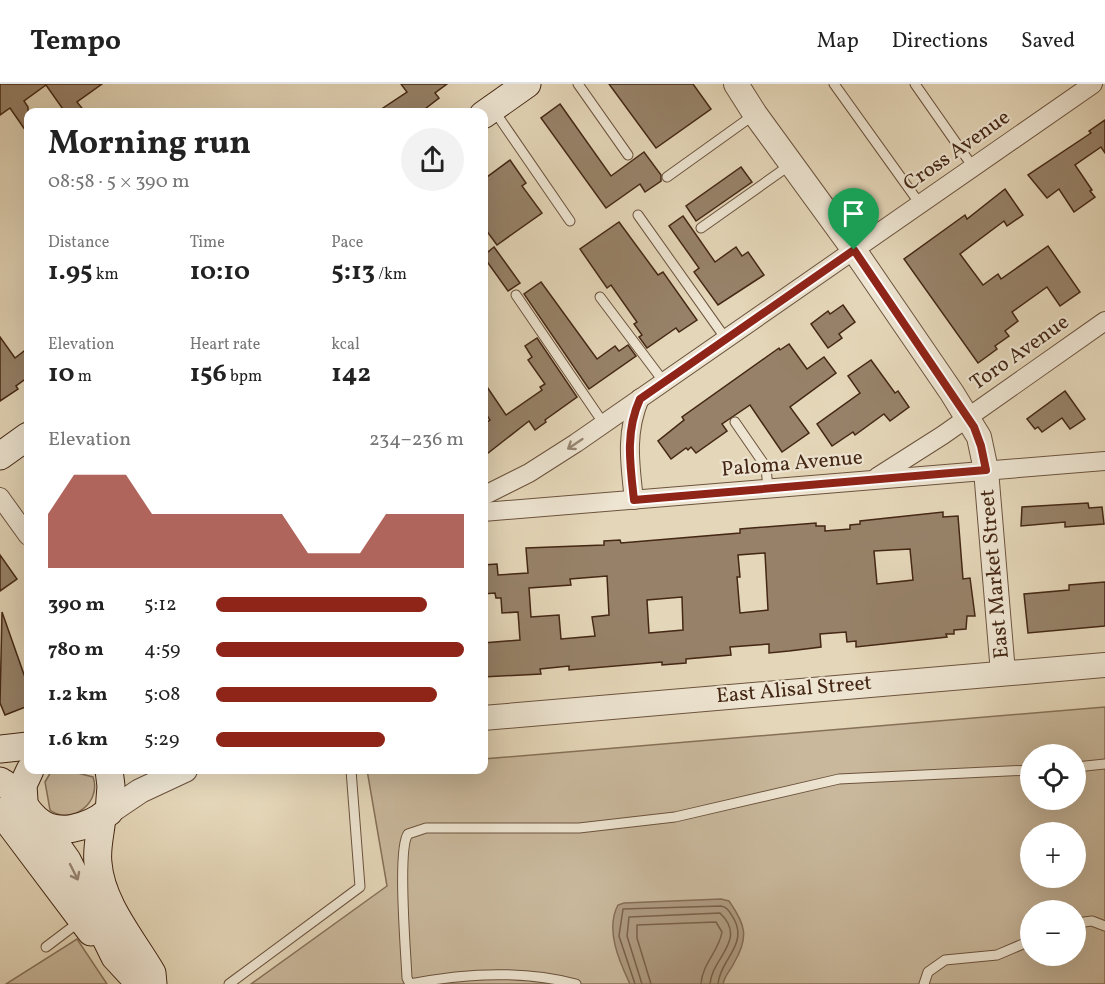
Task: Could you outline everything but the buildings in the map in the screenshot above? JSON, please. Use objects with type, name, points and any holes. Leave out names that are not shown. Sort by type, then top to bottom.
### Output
[{"type":"main road","points":[[488,112],[527,84]]},
{"type":"main road","points":[[0,456],[24,439]]},
{"type":"main road","points":[[0,749],[24,746]]},
{"type":"main road","points":[[12,806],[28,774]]},
{"type":"main road","points":[[110,774],[111,786],[97,855],[102,885],[114,911],[152,973],[153,984]]},
{"type":"main road","points":[[0,781],[11,788],[12,806],[81,921],[141,984]]},
{"type":"main road","points":[[12,806],[28,810],[67,860],[115,957]]},
{"type":"main road","points":[[41,824],[57,829],[71,829],[82,827],[105,814]]},
{"type":"street","name":"East Market Street","points":[[736,84],[755,114],[854,250],[968,417],[979,437],[986,470],[1003,673]]},
{"type":"street","name":"Cross Avenue","points":[[488,493],[550,460],[604,424],[1093,84]]},
{"type":"street","name":"Toro Avenue","points":[[870,480],[888,471],[968,417],[1105,321]]},
{"type":"street","points":[[634,500],[629,432],[640,399]]},
{"type":"street","name":"Paloma Avenue","points":[[488,512],[1105,461]]},
{"type":"street","points":[[0,497],[24,530]]},
{"type":"street","name":"East Alisal Street","points":[[488,718],[1105,665]]},
{"type":"street","points":[[105,814],[140,791],[176,774]]},
{"type":"lane","points":[[578,84],[628,155]]},
{"type":"lane","points":[[834,84],[920,204]]},
{"type":"lane","points":[[915,84],[973,167]]},
{"type":"lane","points":[[488,112],[570,221]]},
{"type":"lane","points":[[667,177],[755,114]]},
{"type":"lane","points":[[701,228],[791,164]]},
{"type":"lane","points":[[638,215],[726,339]]},
{"type":"lane","points":[[516,296],[604,424]]},
{"type":"lane","points":[[600,297],[664,382]]},
{"type":"lane","points":[[735,422],[766,467],[768,489]]},
{"type":"lane","points":[[1086,766],[1105,765]]},
{"type":"lane","points":[[576,984],[484,974],[455,976],[410,984],[407,978],[404,936],[403,848],[408,834],[426,828],[579,828],[675,817],[839,778],[1020,770]]},
{"type":"lane","points":[[229,984],[360,887],[351,774]]},
{"type":"lane","points":[[46,947],[81,921]]},
{"type":"lane","points":[[1086,922],[1092,921],[1105,926]]},
{"type":"lane","points":[[924,984],[928,972],[945,960],[997,955],[1020,945]]},
{"type":"shaded area","points":[[1105,707],[1105,984],[251,984],[387,886],[368,774],[488,774],[488,759]]},
{"type":"shaded area","points":[[50,774],[81,774],[93,777],[95,786],[89,803],[76,813],[67,815],[50,810],[45,782]]},
{"type":"shaded area","points":[[77,939],[107,984],[6,984]]},
{"type":"water","points":[[721,899],[729,901],[744,931],[739,954],[723,984],[630,984],[618,955],[613,934],[614,914],[618,905]]},
{"type":"route","points":[[854,250],[974,427],[979,437],[986,470],[634,500],[629,432],[640,399],[854,250]]}]
